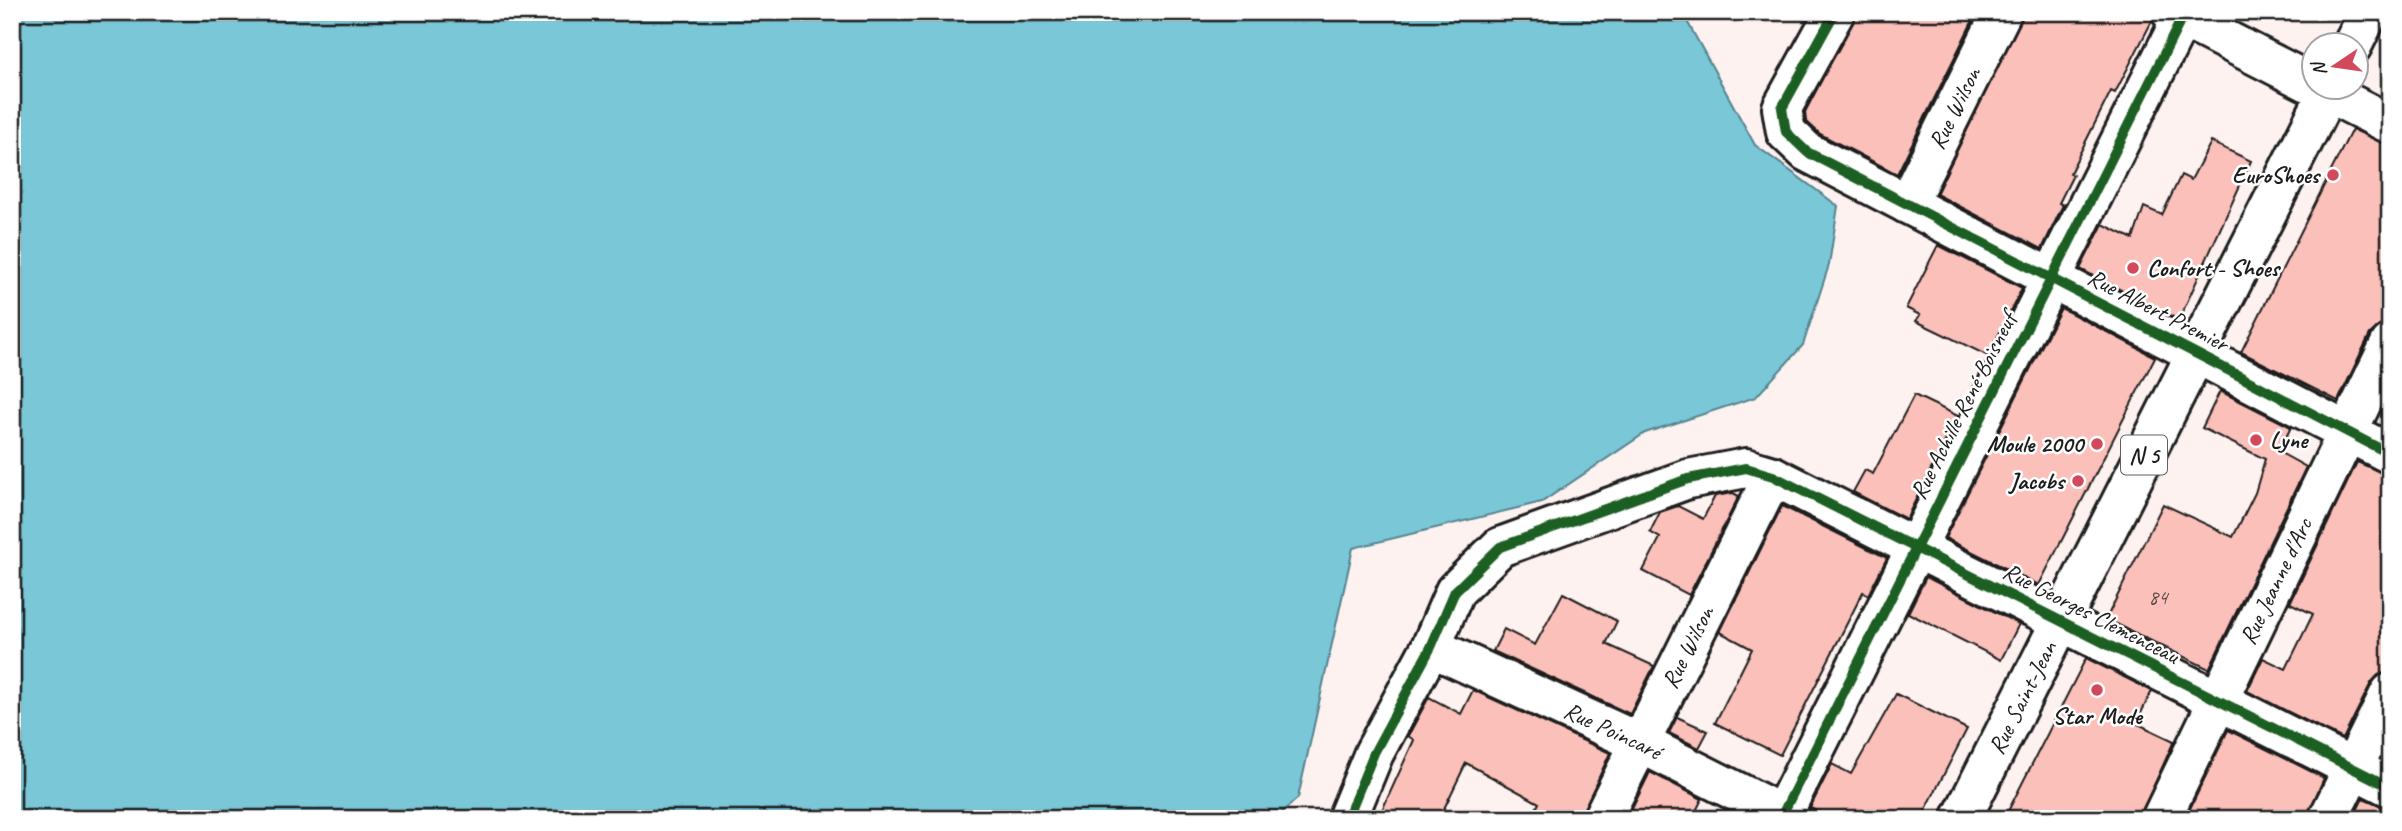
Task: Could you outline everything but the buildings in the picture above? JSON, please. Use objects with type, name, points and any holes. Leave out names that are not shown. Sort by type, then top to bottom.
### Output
[{"type":"street","name":"Rue Albert Premier","points":[[1835,12],[1782,108],[1786,132],[1807,152],[2390,454]]},
{"type":"street","name":"Rue Wilson","points":[[1907,204],[2002,12]]},
{"type":"street","points":[[2359,32],[2369,12]]},
{"type":"street","points":[[2179,14],[2300,76]]},
{"type":"street","name":"Rue Achille René Boisneuf","points":[[1785,817],[2179,14]]},
{"type":"street","name":"Rue Saint-Jean","points":[[1961,819],[2196,354],[2316,102]]},
{"type":"street","points":[[2349,102],[2390,124]]},
{"type":"street","name":"Rue Jeanne d'Arc","points":[[2161,819],[2390,344]]},
{"type":"street","name":"Rue Georges Clemenceau","points":[[1347,819],[1374,753],[1431,647],[1455,591],[1500,547],[1688,479],[1746,468],[1773,476],[2390,787]]},
{"type":"street","name":"Rue Wilson","points":[[1602,819],[1773,476]]},
{"type":"street","name":"Rue Poincaré","points":[[1431,647],[1640,743],[1785,817]]},
{"type":"street","points":[[2328,819],[2390,693]]},
{"type":"water","points":[[12,12],[1682,12],[1755,145],[1838,206],[1829,265],[1803,345],[1756,397],[1645,433],[1542,502],[1353,548],[1298,798],[1275,819],[12,819]]},
{"type":"cycle path","points":[[1835,12],[1782,108],[1786,132],[1807,152],[2390,454]]},
{"type":"cycle path","points":[[1780,819],[2185,12]]},
{"type":"cycle path","points":[[1347,819],[1374,753],[1431,647],[1455,591],[1500,547],[1688,479],[1746,468],[1773,476],[2390,787]]},
{"type":"place","name":"EuroShoes","points":[[2333,175]]},
{"type":"place","name":"Confort - Shoes","points":[[2133,268]]},
{"type":"place","name":"Lyne","points":[[2256,440]]},
{"type":"place","name":"Moule 2000","points":[[2097,444]]},
{"type":"place","name":"Jacobs","points":[[2078,481]]},
{"type":"place","name":"Star Mode","points":[[2097,690]]}]
